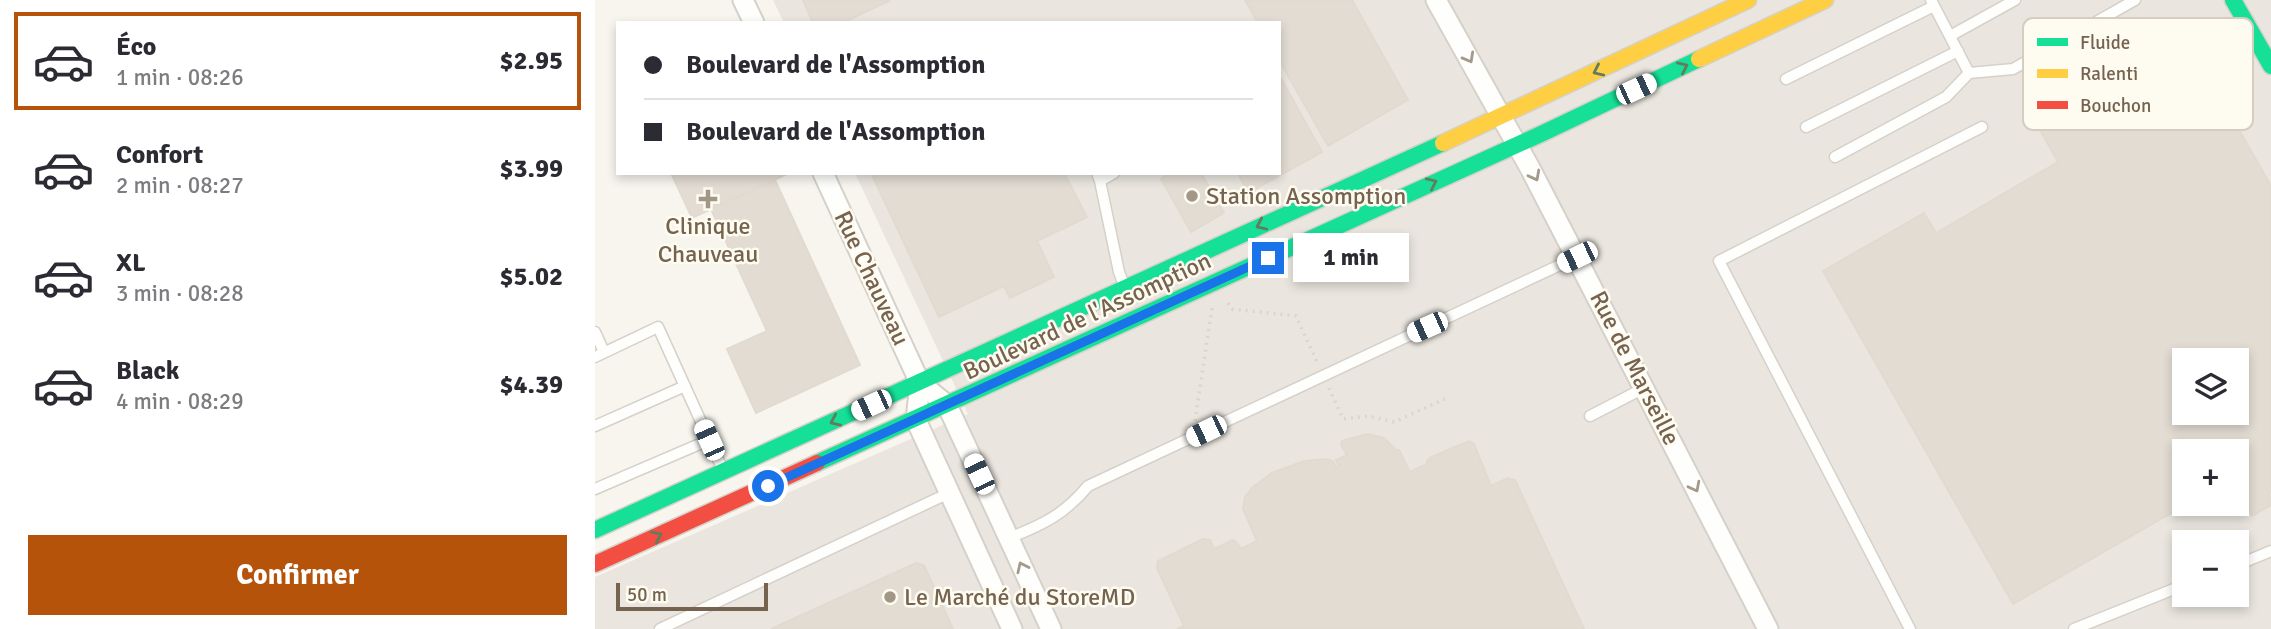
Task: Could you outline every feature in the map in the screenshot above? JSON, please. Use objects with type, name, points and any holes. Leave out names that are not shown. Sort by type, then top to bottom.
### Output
[{"type":"street","points":[[743,0],[753,21]]},
{"type":"street","name":"Rue de Marseille","points":[[1436,0],[1577,257],[1768,629]]},
{"type":"street","name":"Boulevard de l'Assomption","points":[[595,530],[1502,116],[1748,0]]},
{"type":"street","name":"Boulevard de l'Assomption","points":[[595,564],[1517,145],[1825,0]]},
{"type":"street","points":[[2233,0],[2243,18]]},
{"type":"street","points":[[2253,35],[2271,66]]},
{"type":"street","name":"Rue Chauveau","points":[[824,175],[920,383],[947,405],[1051,629]]},
{"type":"street","points":[[920,383],[916,420],[1012,629]]},
{"type":"lane","points":[[1950,36],[2015,0]]},
{"type":"lane","points":[[2103,18],[2135,0]]},
{"type":"lane","points":[[1786,79],[1933,3],[1969,73]]},
{"type":"lane","points":[[1805,127],[1958,51]]},
{"type":"lane","points":[[1835,157],[1946,97],[1969,73],[2013,69],[2023,63]]},
{"type":"lane","points":[[1910,629],[1719,261],[1982,127]]},
{"type":"lane","points":[[1099,177],[1119,272],[1125,288]]},
{"type":"lane","points":[[1009,538],[1052,520],[1066,510],[1088,486],[1577,257]]},
{"type":"lane","points":[[595,332],[600,354],[658,327],[724,472]]},
{"type":"lane","points":[[595,426],[685,386]]},
{"type":"lane","points":[[1590,416],[1645,388]]},
{"type":"lane","points":[[595,489],[709,440]]},
{"type":"lane","points":[[660,629],[949,493]]},
{"type":"lane","points":[[2249,560],[2271,551]]},
{"type":"lane","points":[[2074,629],[2172,590]]},
{"type":"path","points":[[1226,296],[1231,310],[1296,316],[1318,364]]},
{"type":"path","points":[[1195,422],[1213,302]]},
{"type":"path","points":[[1329,388],[1343,419],[1368,416],[1394,422],[1447,398]]},
{"type":"shaded area","points":[[773,0],[2271,0],[2271,629],[595,629],[595,577],[968,414],[856,175],[1281,175],[1281,21],[783,21]]},
{"type":"building","points":[[803,0],[889,1],[846,21],[812,21]]},
{"type":"building","points":[[1245,0],[1352,0],[1408,100],[1328,146],[1281,64],[1281,21],[1257,21]]},
{"type":"building","points":[[1281,79],[1322,152],[1281,175]]},
{"type":"building","points":[[2040,130],[2239,130],[2271,186],[2271,505],[2252,516],[2249,511],[2249,439],[2172,439],[2172,513],[2013,604],[1823,271],[1924,213],[1936,233],[2058,162]]},
{"type":"building","name":"Clinique Chauveau","points":[[672,175],[785,175],[692,218]]},
{"type":"building","points":[[872,175],[1065,175],[1087,217],[1037,241],[1054,277],[1010,298],[1004,286],[939,317]]},
{"type":"building","name":"Station Assomption","points":[[1166,175],[1202,175],[1224,213],[1191,232],[1161,179]]},
{"type":"building","points":[[1239,175],[1280,175],[1248,193]]},
{"type":"building","points":[[775,180],[860,365],[756,413],[727,349],[767,331],[711,209]]},
{"type":"building","points":[[1367,434],[1384,438],[1399,450],[1410,472],[1427,464],[1431,457],[1469,441],[1474,444],[1491,486],[1508,478],[1515,480],[1584,629],[1177,629],[1184,626],[1157,568],[1158,561],[1203,539],[1210,540],[1214,549],[1233,540],[1241,549],[1257,541],[1243,509],[1245,497],[1253,487],[1272,473],[1304,461],[1326,459],[1333,461],[1336,467],[1339,466],[1336,460],[1347,455],[1341,445],[1342,441]]},
{"type":"building","name":"Le Marché du StoreMD","points":[[916,563],[924,565],[953,629],[771,629]]},
{"type":"traffic: fast","points":[[2233,0],[2243,18]]},
{"type":"traffic: fast","points":[[2253,35],[2271,66]]},
{"type":"traffic: fast","points":[[817,463],[1541,134],[1699,59]]},
{"type":"traffic: fast","points":[[595,530],[1443,143]]},
{"type":"traffic: slow","points":[[1443,143],[1748,0]]},
{"type":"traffic: slow","points":[[1699,59],[1825,0]]},
{"type":"traffic: jam","points":[[595,564],[817,463]]},
{"type":"place","name":"Station Assomption","points":[[1192,196]]},
{"type":"place","name":"Clinique Chauveau","points":[[708,199]]},
{"type":"place","name":"Le Marché du StoreMD","points":[[890,597]]},
{"type":"route","points":[[768,486],[1268,258]]}]
